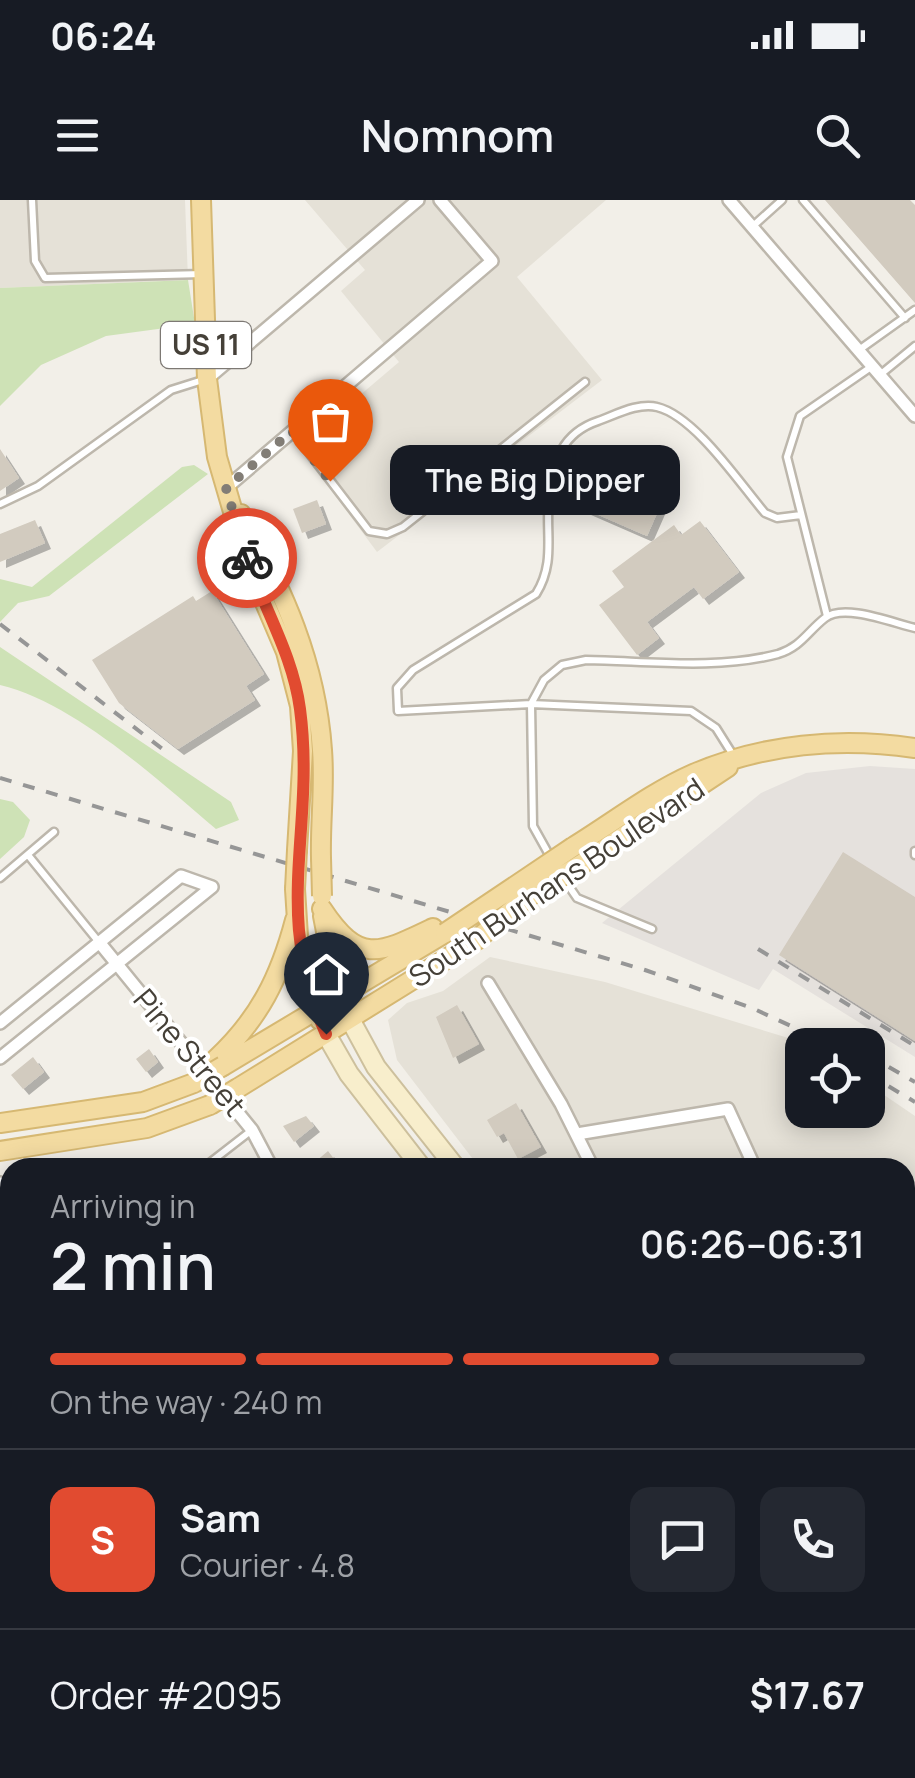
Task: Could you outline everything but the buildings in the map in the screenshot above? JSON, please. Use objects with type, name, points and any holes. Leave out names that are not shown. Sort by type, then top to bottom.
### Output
[{"type":"main road","name":"US 11","points":[[202,200],[207,379],[226,488],[248,564],[286,652],[300,706],[304,751],[295,920],[316,1011],[326,1034]]},
{"type":"main road","name":"US 11","points":[[226,488],[287,600],[305,650],[323,754],[322,902]]},
{"type":"main road","name":"South Burhans Boulevard","points":[[219,1063],[339,999],[479,907],[702,788],[736,761],[822,743],[915,748]]},
{"type":"main road","name":"South Burhans Boulevard","points":[[0,1151],[147,1128],[210,1105],[475,942],[578,855]]},
{"type":"main road","points":[[322,902],[338,932],[366,951],[388,950],[439,931]]},
{"type":"main road","points":[[322,902],[339,999],[348,1019],[376,1067],[448,1158]]},
{"type":"main road","points":[[1,1121],[104,1110],[168,1094],[219,1063],[259,1013],[286,955],[295,920]]},
{"type":"main road","points":[[326,1034],[349,1074],[414,1158]]},
{"type":"street","points":[[207,379],[418,200]]},
{"type":"street","points":[[226,488],[492,262],[440,200]]},
{"type":"street","points":[[729,200],[915,416]]},
{"type":"street","points":[[0,1023],[181,876],[212,886],[0,1058]]},
{"type":"street","name":"Pine Street","points":[[99,942],[252,1130],[267,1158]]},
{"type":"street","points":[[488,983],[588,1158]]},
{"type":"street","points":[[577,1134],[728,1108],[750,1158]]},
{"type":"lane","points":[[32,200],[35,261],[45,278],[204,274]]},
{"type":"lane","points":[[752,227],[782,200]]},
{"type":"lane","points":[[803,200],[904,318]]},
{"type":"lane","points":[[858,350],[915,310]]},
{"type":"lane","points":[[826,616],[787,456],[800,416],[915,346]]},
{"type":"lane","points":[[0,504],[38,486],[171,390],[207,379]]},
{"type":"lane","points":[[292,431],[369,531],[387,534],[403,527],[585,382]]},
{"type":"lane","points":[[736,761],[716,728],[691,711],[531,704],[398,711],[397,688],[413,670],[536,594],[548,574],[549,499],[561,444],[580,427],[642,406],[658,406],[700,437],[765,513],[777,518],[801,515]]},
{"type":"lane","points":[[652,929],[577,898],[533,826],[531,704],[544,680],[562,665],[586,660],[733,660],[780,654],[808,640],[826,616],[841,612],[915,628]]},
{"type":"lane","points":[[0,878],[54,832]]},
{"type":"lane","points":[[28,855],[99,942]]},
{"type":"lane","points":[[216,1158],[252,1130]]},
{"type":"shaded area","points":[[0,200],[185,200],[188,280],[0,288]]},
{"type":"shaded area","points":[[305,200],[606,200],[517,277],[602,380],[377,552],[299,447],[399,362],[341,291],[365,270]]},
{"type":"shaded area","points":[[870,766],[915,769],[915,1057],[885,1038],[885,1028],[868,1028],[773,969],[759,990],[602,923],[761,793],[806,773]]},
{"type":"shaded area","points":[[490,957],[605,982],[785,1037],[785,1128],[885,1128],[885,1096],[915,1116],[915,1158],[472,1158],[397,1060],[388,1020],[407,1003],[443,991]]},
{"type":"green space","points":[[188,280],[195,324],[106,336],[41,365],[0,406],[0,288]]},
{"type":"green space","points":[[194,465],[208,474],[49,596],[18,603],[0,622],[0,579],[32,587],[182,467]]},
{"type":"green space","points":[[0,647],[231,802],[239,820],[216,829],[86,726],[28,694],[0,685]]},
{"type":"green space","points":[[0,799],[13,802],[30,820],[24,837],[0,859]]},
{"type":"railway","points":[[0,624],[169,754]]},
{"type":"railway","points":[[0,778],[645,970],[752,1008],[795,1028]]},
{"type":"railway","points":[[758,949],[915,1046]]},
{"type":"railway","points":[[885,1065],[915,1082]]},
{"type":"railway","points":[[885,1084],[915,1102]]},
{"type":"way so far","points":[[247,558],[226,488],[292,431],[330,481]]},
{"type":"place","name":"The Big Dipper","points":[[330,481]]},
{"type":"route","points":[[247,558],[286,652],[300,706],[304,751],[295,920],[306,982],[326,1034]]}]
